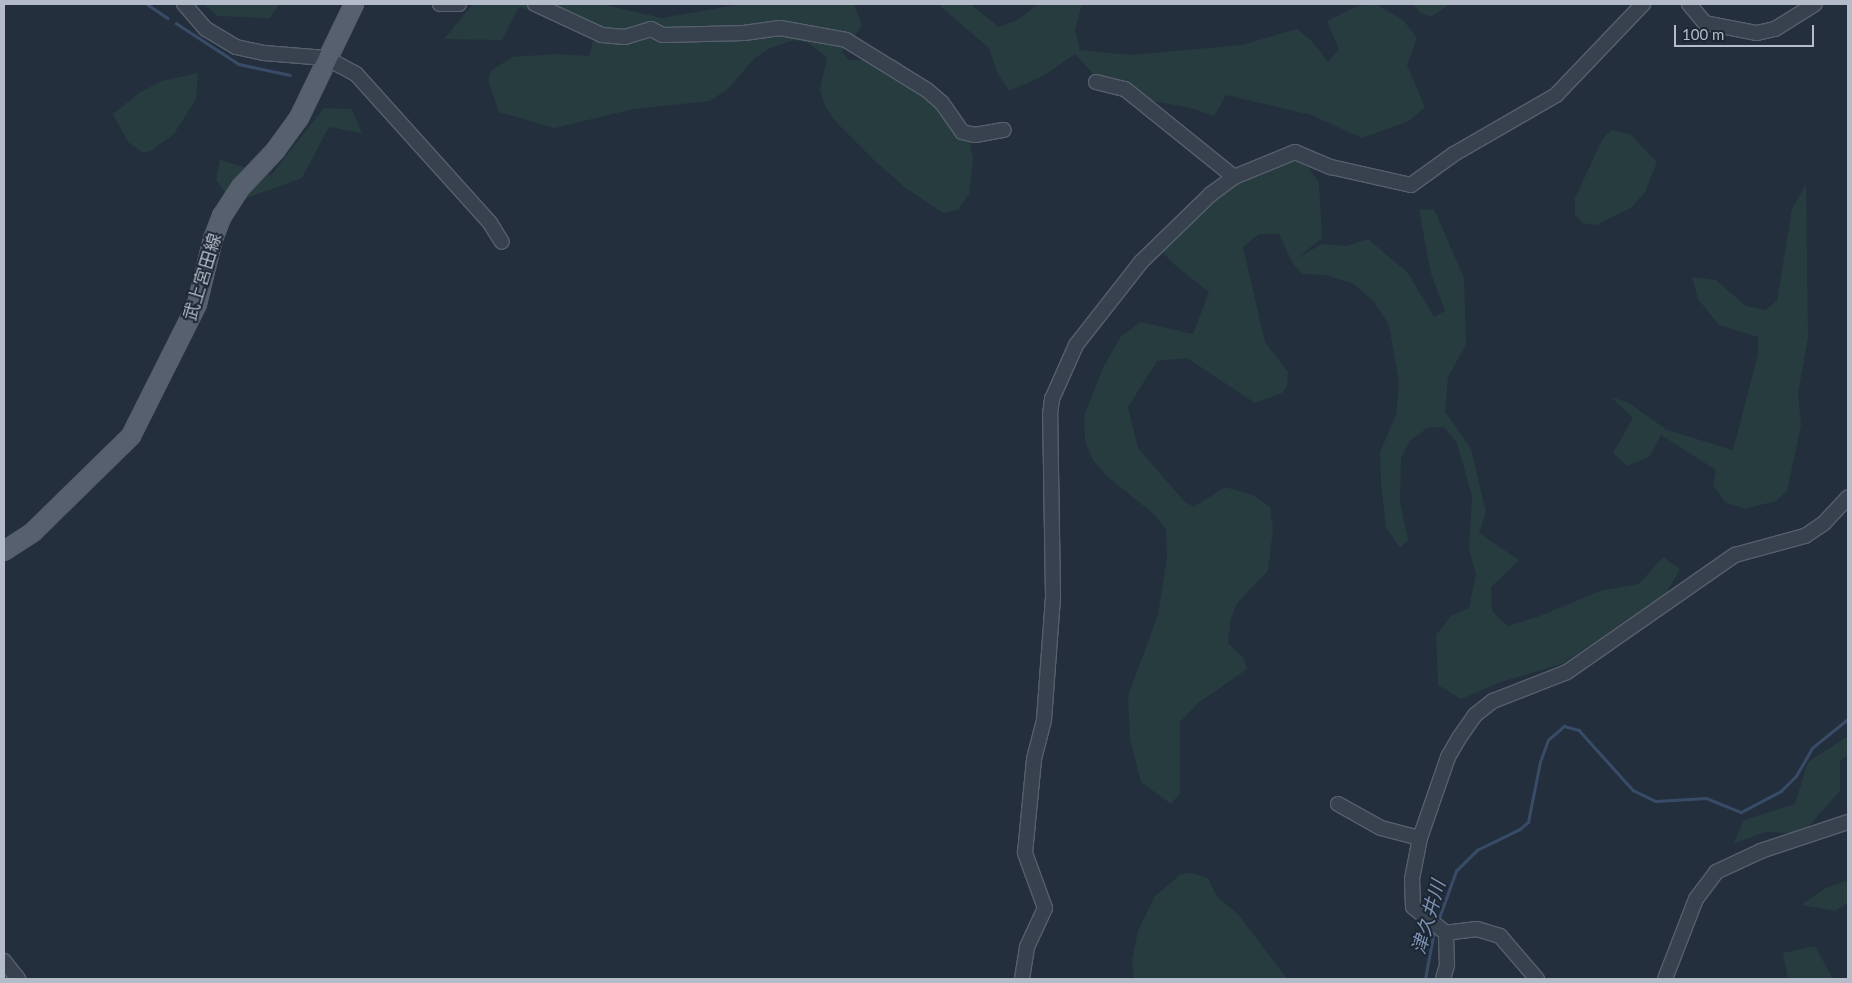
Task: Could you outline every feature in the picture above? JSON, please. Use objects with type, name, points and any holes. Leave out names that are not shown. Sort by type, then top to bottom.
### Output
[{"type":"main road","name":"武上宮田線","points":[[4,551],[33,532],[131,436],[197,304],[213,239],[222,216],[240,187],[293,128],[354,4]]},
{"type":"street","points":[[184,4],[206,29],[236,46],[264,53],[326,58],[356,74],[379,96],[490,223],[502,242]]},
{"type":"street","points":[[440,4],[459,4]]},
{"type":"street","points":[[535,4],[602,35],[625,37],[651,29],[662,35],[744,33],[780,28],[846,40],[927,90],[942,102],[962,132],[975,135],[1004,130]]},
{"type":"street","points":[[1022,979],[1027,947],[1045,908],[1025,853],[1034,759],[1044,720],[1050,652],[1053,596],[1052,399],[1076,346],[1130,276],[1180,222],[1234,177],[1295,152],[1331,167],[1411,185],[1471,144],[1556,95],[1643,4]]},
{"type":"street","points":[[1689,4],[1705,22],[1757,33],[1775,28],[1815,4]]},
{"type":"street","points":[[1096,82],[1125,89],[1234,177]]},
{"type":"street","points":[[1443,979],[1447,964],[1446,933],[1413,907],[1412,879],[1420,838],[1448,757],[1474,715],[1493,701],[1567,672],[1735,555],[1805,536],[1824,523],[1848,497]]},
{"type":"street","points":[[1338,804],[1381,828],[1420,838]]},
{"type":"street","points":[[1666,979],[1696,900],[1716,872],[1761,851],[1848,822]]},
{"type":"street","points":[[1446,933],[1464,929],[1490,931],[1510,946],[1538,979]]},
{"type":"street","points":[[4,961],[18,979]]},
{"type":"green space","points":[[204,4],[279,4],[270,18],[217,16]]},
{"type":"green space","points":[[473,4],[601,4],[662,18],[742,4],[854,4],[862,26],[842,52],[848,60],[896,59],[950,102],[969,135],[973,160],[969,194],[958,210],[943,213],[907,189],[877,163],[836,122],[825,106],[820,90],[827,57],[808,43],[794,40],[768,49],[754,59],[729,88],[710,101],[634,109],[554,128],[499,112],[488,80],[491,71],[512,57],[556,54],[589,56],[596,29],[519,7],[502,40],[444,39]]},
{"type":"green space","points":[[938,4],[970,4],[999,27],[1017,20],[1038,4],[1082,4],[1075,30],[1080,50],[1130,55],[1242,45],[1297,29],[1312,41],[1328,62],[1339,50],[1327,21],[1357,6],[1376,4],[1404,21],[1417,38],[1407,65],[1425,107],[1409,121],[1362,138],[1311,115],[1226,95],[1214,116],[1191,108],[1112,94],[1075,54],[1043,76],[1009,91],[997,72],[989,48]]},
{"type":"green space","points":[[1413,4],[1450,4],[1431,17],[1420,13]]},
{"type":"green space","points":[[198,73],[196,99],[174,134],[151,151],[143,153],[128,142],[113,114],[139,93],[162,81]]},
{"type":"green space","points":[[324,108],[352,109],[362,133],[329,127],[302,178],[239,201],[228,197],[216,180],[220,160],[271,175]]},
{"type":"green space","points":[[1611,130],[1630,134],[1657,162],[1645,192],[1631,208],[1596,225],[1582,223],[1575,214],[1575,198],[1602,140]]},
{"type":"green space","points":[[1303,159],[1319,183],[1322,238],[1296,259],[1322,244],[1346,246],[1368,239],[1408,273],[1434,317],[1445,311],[1431,273],[1419,210],[1434,209],[1464,278],[1466,344],[1448,377],[1445,412],[1471,449],[1486,512],[1479,533],[1519,560],[1491,587],[1492,611],[1508,626],[1540,616],[1600,591],[1639,584],[1663,557],[1680,569],[1666,593],[1562,664],[1501,682],[1461,699],[1438,685],[1436,635],[1451,616],[1469,608],[1476,574],[1469,550],[1472,496],[1457,443],[1444,427],[1427,428],[1410,441],[1401,458],[1400,502],[1408,540],[1400,548],[1386,528],[1381,483],[1380,452],[1396,415],[1399,382],[1389,325],[1374,302],[1354,284],[1326,275],[1302,274],[1292,262],[1279,234],[1259,234],[1243,247],[1265,342],[1288,372],[1287,386],[1282,393],[1255,403],[1187,358],[1157,361],[1128,407],[1138,448],[1184,501],[1194,507],[1225,487],[1253,495],[1270,507],[1273,529],[1268,571],[1237,603],[1231,618],[1228,643],[1244,659],[1247,669],[1197,704],[1180,722],[1180,793],[1171,804],[1141,782],[1130,739],[1128,696],[1158,615],[1167,557],[1166,530],[1155,515],[1108,477],[1093,460],[1085,441],[1084,416],[1103,368],[1121,336],[1141,322],[1193,334],[1209,292],[1177,267],[1161,251],[1223,194],[1267,163]]},
{"type":"green space","points":[[1806,184],[1808,338],[1798,393],[1801,425],[1787,491],[1776,501],[1745,509],[1725,502],[1713,485],[1716,470],[1661,435],[1649,457],[1627,466],[1613,453],[1633,418],[1611,397],[1629,403],[1667,430],[1733,450],[1758,354],[1758,337],[1719,325],[1698,299],[1692,277],[1716,280],[1746,306],[1765,310],[1777,301],[1792,209]]},
{"type":"green space","points":[[1848,736],[1848,756],[1840,760],[1840,791],[1807,828],[1797,833],[1765,832],[1733,844],[1744,820],[1795,804],[1808,762]]},
{"type":"green space","points":[[1191,873],[1208,878],[1217,897],[1238,914],[1287,979],[1134,979],[1132,960],[1138,931],[1155,896],[1181,874]]},
{"type":"green space","points":[[1848,880],[1848,903],[1835,911],[1801,905],[1826,888]]},
{"type":"green space","points":[[1815,946],[1833,979],[1788,979],[1783,953]]},
{"type":"waterway","points":[[147,4],[168,18]]},
{"type":"waterway","points":[[176,23],[239,64],[290,75]]},
{"type":"waterway","name":"津久井川","points":[[1438,921],[1456,871],[1477,850],[1520,829],[1528,822],[1540,762],[1548,740],[1564,726],[1579,730],[1633,790],[1656,801],[1706,798],[1741,812],[1781,791],[1796,776],[1812,748],[1848,719]]},
{"type":"waterway","name":"津久井川","points":[[1425,979],[1434,931]]}]
